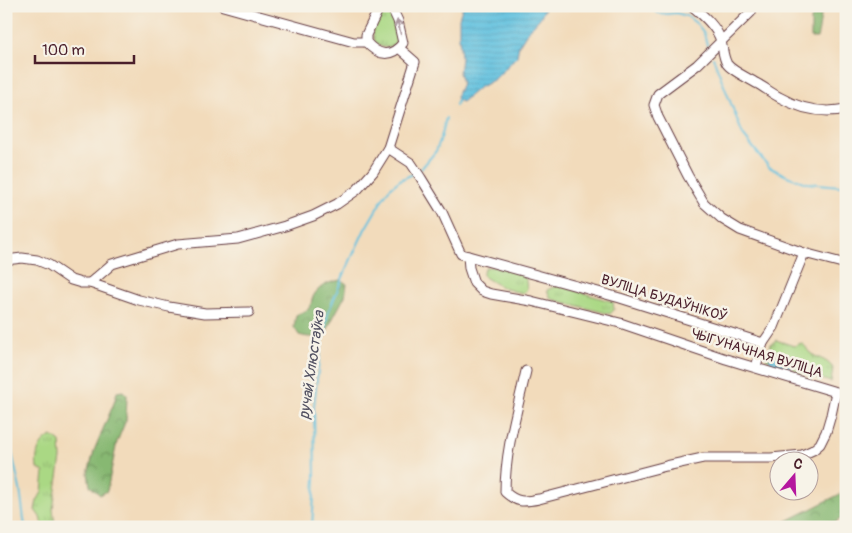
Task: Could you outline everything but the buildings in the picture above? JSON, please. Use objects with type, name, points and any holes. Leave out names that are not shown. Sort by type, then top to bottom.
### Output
[{"type":"street","points":[[223,6],[354,42],[366,42]]},
{"type":"street","points":[[380,6],[366,35],[366,42],[372,49],[388,54],[400,48],[403,43],[392,6]]},
{"type":"street","points":[[692,6],[710,23],[721,41],[727,64],[738,73],[796,106],[816,111],[846,109]]},
{"type":"street","points":[[753,6],[751,12],[697,65],[658,94],[654,105],[658,117],[704,203],[722,219],[740,230],[804,253],[846,264]]},
{"type":"street","points":[[90,283],[112,264],[178,244],[238,239],[285,226],[313,216],[337,204],[357,190],[373,172],[388,148],[415,62],[400,48]]},
{"type":"street","name":"ЧЫГУНАЧНАЯ ВУЛІЦА","points":[[388,148],[410,163],[421,178],[442,212],[464,255],[474,283],[482,291],[532,301],[620,323],[726,359],[836,392],[831,415],[820,444],[802,455],[771,458],[703,458],[524,502],[512,498],[505,492],[505,480],[507,460],[526,371]]},
{"type":"street","points":[[756,367],[763,343],[774,327],[804,253]]},
{"type":"street","name":"ВУЛІЦА БУДАЎНІКОЎ","points":[[464,255],[620,298],[763,343]]},
{"type":"street","points":[[6,260],[22,258],[37,260],[49,265],[70,280],[90,283],[139,300],[169,307],[205,313],[248,312]]},
{"type":"street","points":[[836,392],[846,394]]},
{"type":"green space","points":[[814,6],[823,6],[817,38],[811,38],[811,21]]},
{"type":"green space","points":[[385,13],[393,19],[397,36],[393,45],[382,47],[375,42],[373,32],[378,18]]},
{"type":"green space","points":[[486,267],[500,267],[525,273],[527,289],[524,293],[512,291],[498,285],[483,276],[483,271]]},
{"type":"green space","points":[[341,280],[347,284],[345,296],[326,333],[312,337],[299,335],[294,327],[296,315],[309,308],[314,295],[322,286]]},
{"type":"green space","points":[[558,285],[613,302],[614,310],[610,314],[551,299],[547,290]]},
{"type":"green space","points":[[776,340],[794,346],[801,343],[809,352],[827,362],[833,368],[831,382],[793,371],[796,362],[794,357],[774,351],[768,360],[766,359],[770,345]]},
{"type":"green space","points":[[123,391],[127,395],[126,420],[117,442],[107,491],[100,495],[90,486],[88,473],[95,448],[117,392]]},
{"type":"green space","points":[[52,436],[60,442],[61,458],[53,509],[55,525],[47,527],[42,525],[40,517],[35,510],[42,492],[44,472],[37,468],[37,458],[41,445]]},
{"type":"green space","points":[[846,491],[846,516],[826,527],[775,527]]},
{"type":"water","points":[[463,6],[546,6],[540,18],[519,45],[517,56],[495,79],[477,89],[462,102],[457,100],[456,97],[462,83],[459,73],[461,58],[459,18]]},
{"type":"water","points":[[773,355],[792,360],[794,362],[791,368],[781,369],[771,366],[769,359]]},
{"type":"waterway","name":"ручай Хлюстаўка","points":[[648,6],[658,13],[676,13],[687,16],[704,33],[707,45]]},
{"type":"waterway","name":"ручай Хлюстаўка","points":[[713,57],[743,135],[769,167],[807,183],[846,185]]},
{"type":"waterway","name":"ручай Хлюстаўка","points":[[456,105],[458,98]]},
{"type":"waterway","name":"ручай Хлюстаўка","points":[[421,169],[436,151],[446,118]]},
{"type":"waterway","name":"ручай Хлюстаўка","points":[[312,527],[315,479],[314,406],[319,361],[328,313],[365,229],[382,200],[389,189],[400,180],[413,174]]},
{"type":"waterway","points":[[6,427],[20,489],[25,527]]}]
